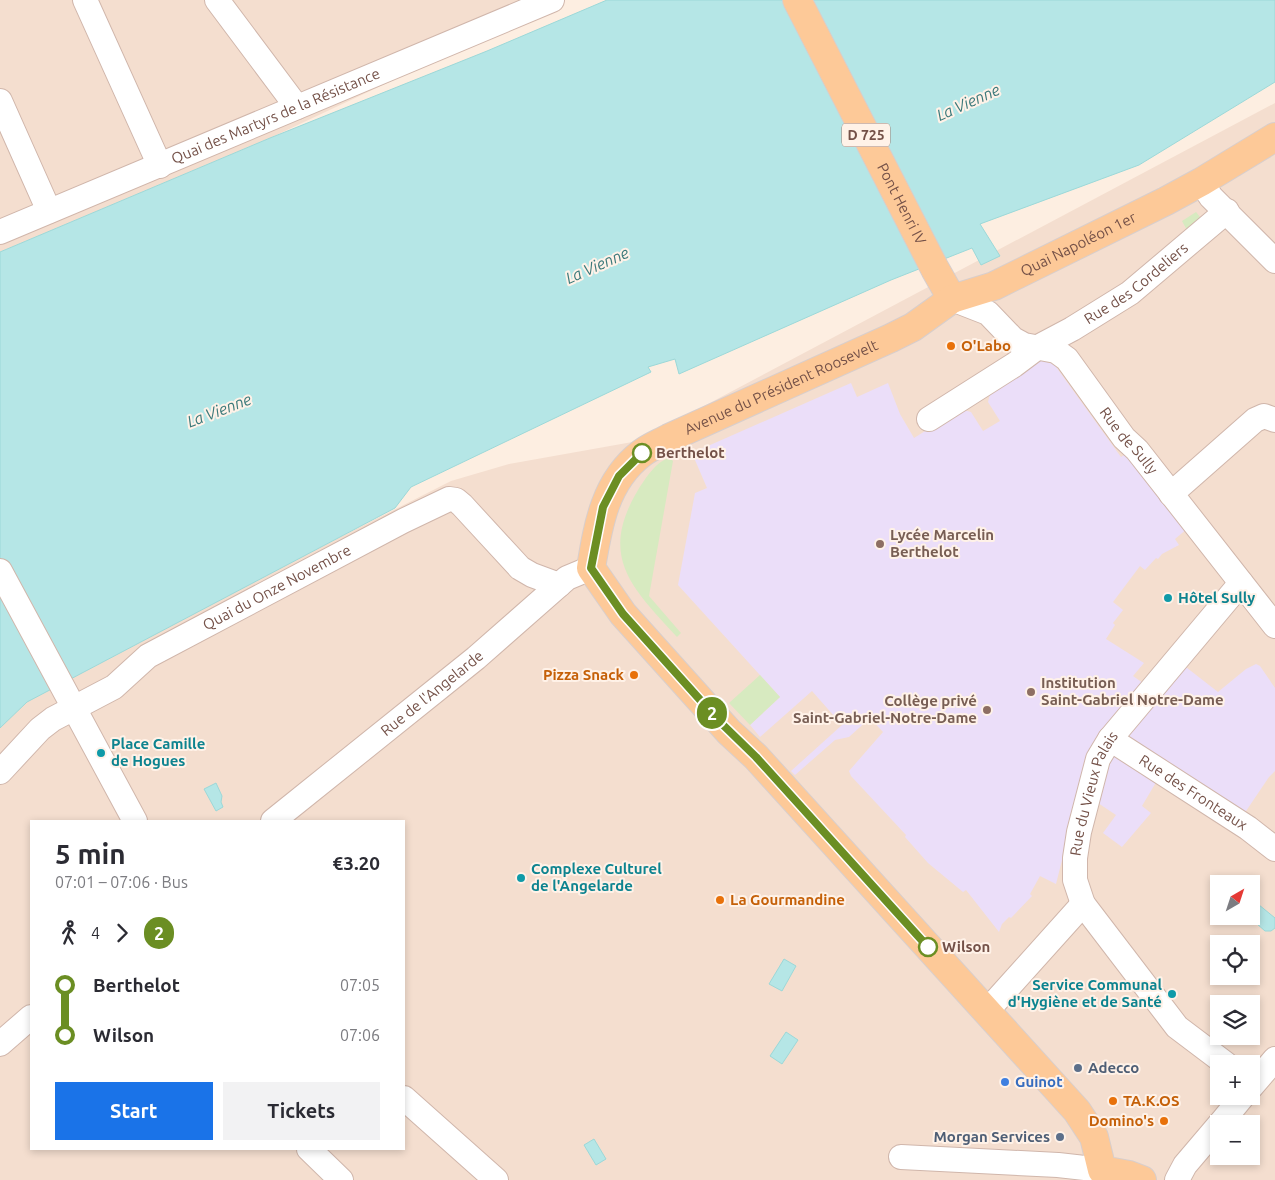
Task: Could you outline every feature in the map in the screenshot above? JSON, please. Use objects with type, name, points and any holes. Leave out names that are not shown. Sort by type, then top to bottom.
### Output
[{"type":"main road","name":"Pont Henri IV","points":[[797,0],[934,269],[952,299]]},
{"type":"main road","name":"Quai Napoléon 1er","points":[[952,299],[994,286],[1166,201],[1275,137]]},
{"type":"main road","name":"Avenue du Président Roosevelt","points":[[591,568],[603,507],[619,476],[642,453],[686,430],[891,338],[913,327],[952,299]]},
{"type":"main road","points":[[591,568],[623,614],[729,732],[756,757],[1077,1111],[1094,1137],[1098,1177],[1129,1175],[1142,1180]]},
{"type":"street","points":[[86,0],[160,166]]},
{"type":"street","points":[[217,0],[297,107]]},
{"type":"street","name":"Quai des Martyrs de la Résistance","points":[[0,232],[297,107],[520,6],[552,0]]},
{"type":"street","points":[[0,101],[49,211]]},
{"type":"street","points":[[1201,182],[1211,196],[1275,260]]},
{"type":"street","name":"Rue des Cordeliers","points":[[929,418],[1014,365],[1038,347],[1072,329],[1130,293],[1227,211]]},
{"type":"street","name":"Rue de Sully","points":[[952,299],[988,314],[1013,339],[1024,345],[1056,351],[1067,358],[1124,438],[1137,450],[1275,626]]},
{"type":"street","points":[[1171,494],[1255,420],[1264,416],[1275,420]]},
{"type":"street","name":"Quai du Onze Novembre","points":[[0,772],[40,729],[53,719],[114,687],[148,656],[403,521],[449,499],[456,500],[462,505],[520,568],[532,575],[559,585]]},
{"type":"street","name":"Rue de l'Angelarde","points":[[274,820],[476,658],[567,578],[591,568]]},
{"type":"street","points":[[0,572],[134,820]]},
{"type":"street","name":"Rue du Vieux Palais","points":[[1214,1055],[1177,1027],[1084,904],[1075,880],[1075,858],[1079,832],[1098,759],[1110,739],[1241,583]]},
{"type":"street","name":"Rue des Fronteaux","points":[[1110,739],[1248,828],[1275,849]]},
{"type":"street","points":[[986,1012],[1084,904]]},
{"type":"street","points":[[0,1044],[30,1018]]},
{"type":"street","points":[[1260,1079],[1275,1059]]},
{"type":"street","points":[[405,1099],[496,1180]]},
{"type":"street","points":[[1228,1115],[1237,1105]]},
{"type":"street","points":[[1177,1180],[1185,1165],[1210,1136]]},
{"type":"street","points":[[310,1150],[341,1180]]},
{"type":"street","points":[[902,1157],[1058,1165],[1098,1177]]},
{"type":"shaded area","points":[[0,0],[564,0],[270,138],[0,252]]},
{"type":"shaded area","points":[[1275,103],[1275,1180],[0,1180],[0,719],[15,702],[451,481],[509,464],[638,441]]},
{"type":"shaded area","name":"Lycée Marcelin Berthelot","points":[[1039,360],[1054,364],[1121,457],[1129,452],[1188,528],[1175,539],[1179,545],[1162,554],[1158,559],[1156,558],[1145,570],[1140,566],[1113,602],[1123,610],[1113,623],[1115,625],[1106,639],[1144,663],[1133,676],[1143,683],[1089,753],[1056,884],[1040,876],[1030,894],[1032,896],[1011,918],[1009,917],[1002,924],[999,932],[966,890],[963,892],[928,863],[905,837],[906,835],[851,776],[849,771],[883,732],[870,718],[849,737],[835,740],[795,775],[791,771],[842,725],[812,691],[760,737],[750,725],[780,697],[678,585],[695,493],[707,488],[692,453],[851,383],[857,397],[888,383],[900,414],[914,438],[960,409],[971,412],[983,431],[1000,421],[988,402],[991,390]]},
{"type":"shaded area","name":"Institution Saint-Gabriel Notre-Dame","points":[[1182,664],[1218,692],[1246,669],[1256,664],[1260,666],[1275,688],[1275,771],[1244,814],[1125,737]]},
{"type":"shaded area","name":"Institution Saint-Gabriel Notre-Dame","points":[[1113,753],[1158,779],[1142,806],[1151,813],[1122,847],[1103,833],[1116,815],[1095,801]]},
{"type":"green space","points":[[1196,212],[1205,223],[1190,236],[1182,221]]},
{"type":"green space","points":[[670,458],[673,461],[649,596],[681,633],[677,637],[634,587],[621,553],[621,534],[626,514],[638,490],[660,462]]},
{"type":"green space","points":[[760,675],[780,697],[750,725],[729,703]]},
{"type":"water","name":"La Vienne","points":[[607,0],[1275,0],[1275,82],[1139,165],[980,224],[1000,256],[981,265],[972,248],[891,280],[679,374],[675,359],[648,367],[651,372],[411,487],[395,508],[27,702],[0,728],[0,252],[270,138],[487,51]]},
{"type":"water","points":[[216,783],[222,796],[221,802],[223,807],[216,811],[204,789]]},
{"type":"water","points":[[1260,906],[1275,918],[1275,928],[1271,931],[1265,931],[1258,925],[1260,925]]},
{"type":"water","points":[[784,959],[796,966],[782,991],[769,984]]},
{"type":"water","points":[[786,1032],[798,1040],[782,1064],[770,1056]]},
{"type":"water","points":[[594,1139],[606,1159],[596,1165],[584,1145]]},
{"type":"bus line","name":"2","points":[[642,453],[619,476],[603,507],[591,568],[623,614],[729,732],[756,757],[928,947]]},
{"type":"place","name":"O'Labo","points":[[951,346]]},
{"type":"place","name":"Berthelot","points":[[642,453]]},
{"type":"place","name":"Lycée Marcelin Berthelot","points":[[880,544]]},
{"type":"place","name":"Hôtel Sully","points":[[1168,598]]},
{"type":"place","name":"Pizza Snack","points":[[634,675]]},
{"type":"place","name":"Institution Saint-Gabriel Notre-Dame","points":[[1031,692]]},
{"type":"place","name":"Collège privé Saint-Gabriel-Notre-Dame","points":[[987,710]]},
{"type":"place","name":"Place Camille de Hogues","points":[[101,753]]},
{"type":"place","name":"Complexe Culturel de l'Angelarde","points":[[521,878]]},
{"type":"place","name":"La Gourmandine","points":[[720,900]]},
{"type":"place","name":"Wilson","points":[[928,947]]},
{"type":"place","name":"Service Communal d'Hygiène et de Santé","points":[[1172,994]]},
{"type":"place","name":"Adecco","points":[[1078,1068]]},
{"type":"place","name":"Guinot","points":[[1005,1082]]},
{"type":"place","name":"TA.K.OS","points":[[1113,1101]]},
{"type":"place","name":"Domino's","points":[[1164,1121]]},
{"type":"place","name":"Morgan Services","points":[[1060,1137]]}]
